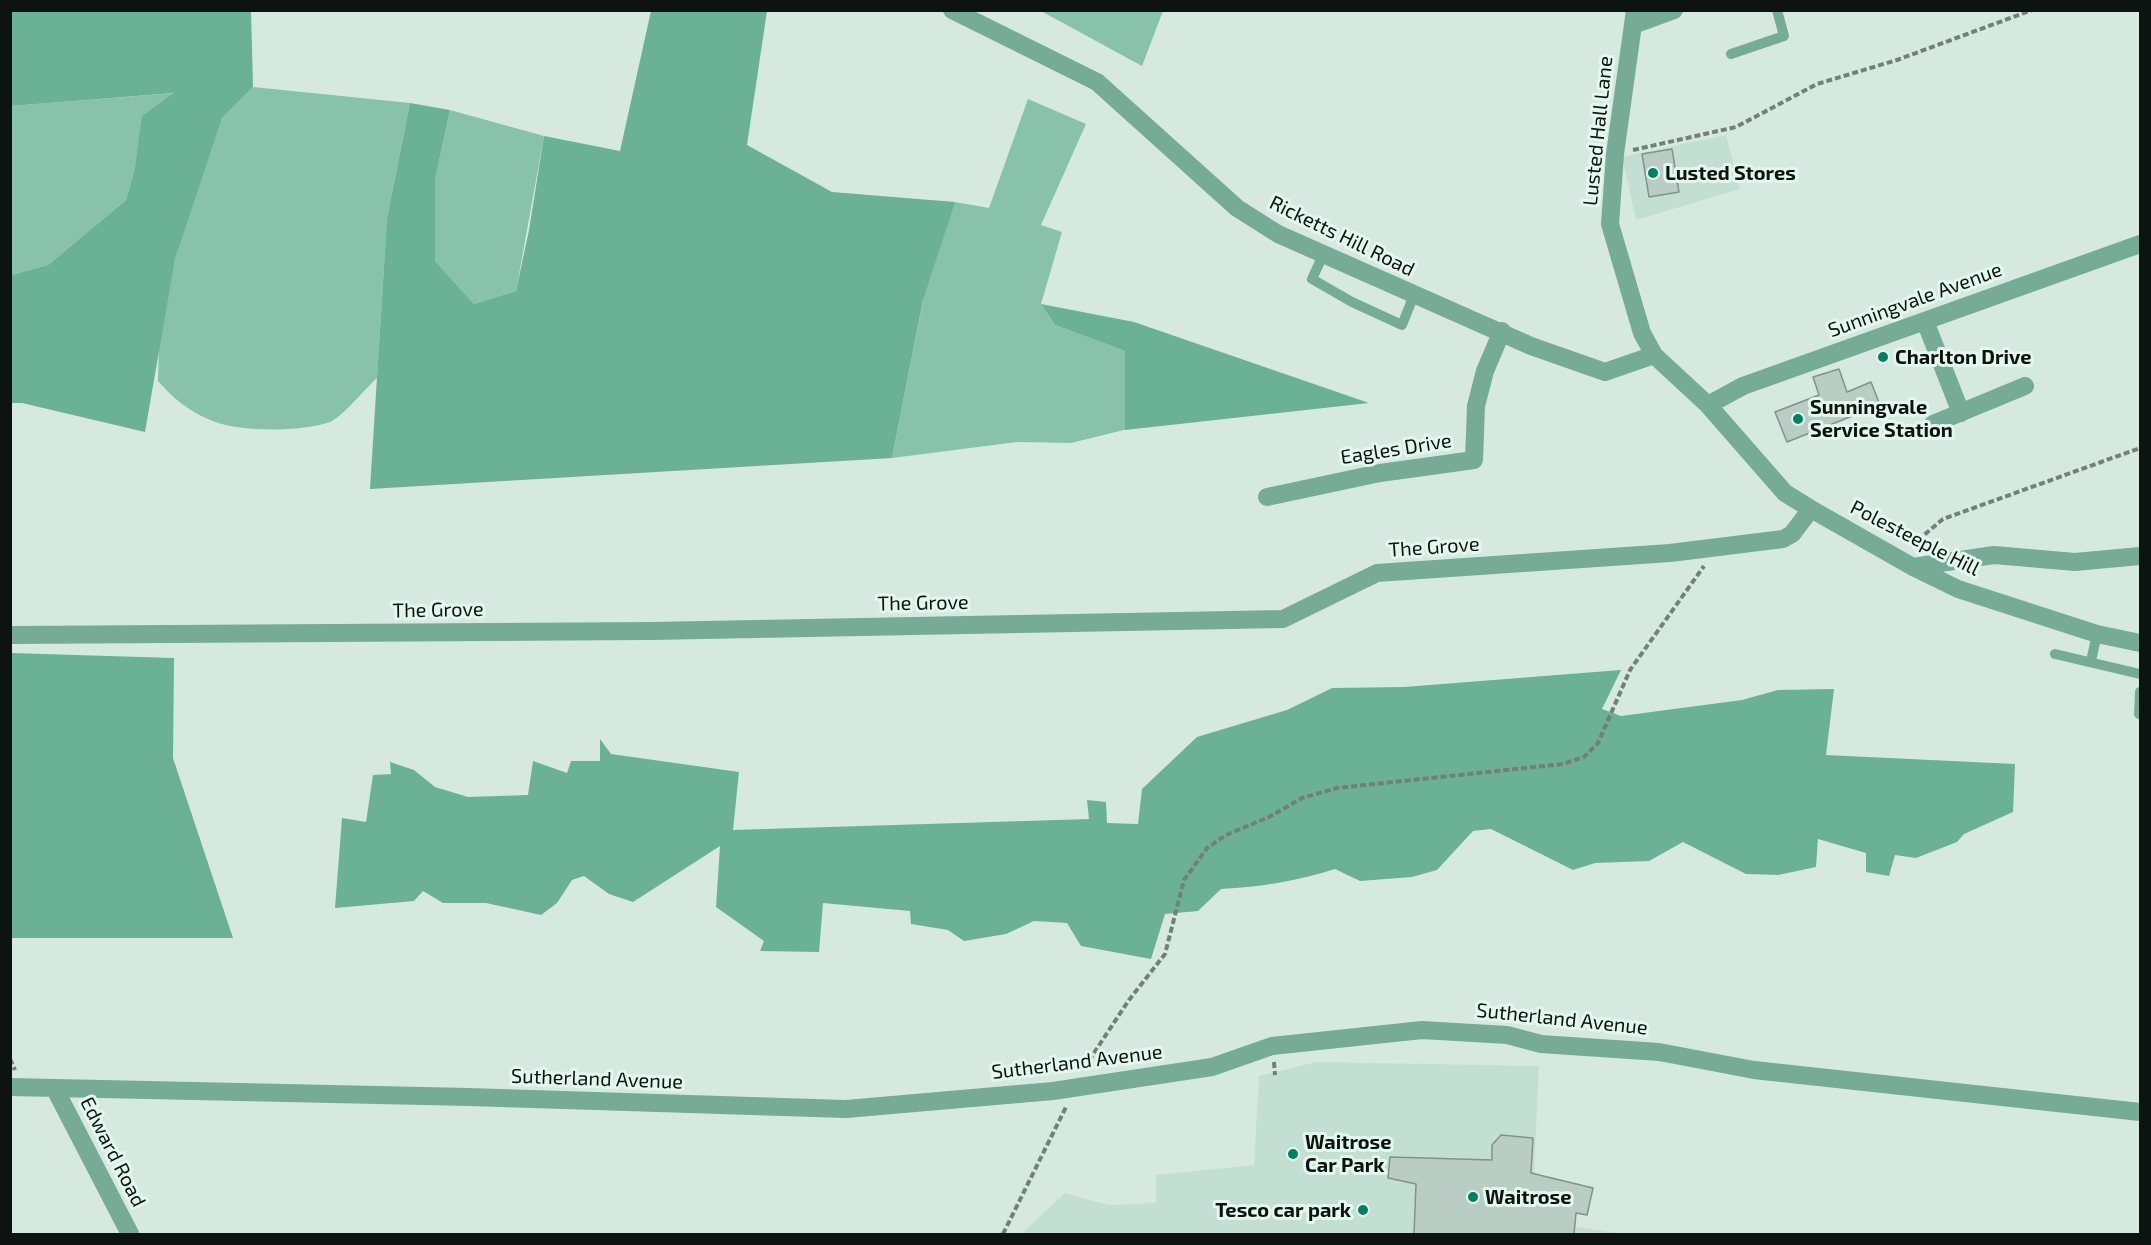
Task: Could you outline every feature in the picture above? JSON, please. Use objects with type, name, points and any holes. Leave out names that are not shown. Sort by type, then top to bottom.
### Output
[{"type":"street","name":"Ricketts Hill Road","points":[[952,10],[1097,82],[1237,208],[1278,234],[1531,346],[1605,372],[1654,355]]},
{"type":"street","points":[[1634,18],[1674,10]]},
{"type":"street","name":"Lusted Hall Lane","points":[[1634,18],[1615,154],[1610,224],[1642,333],[1654,355],[1708,405]]},
{"type":"street","name":"Sunningvale Avenue","points":[[1708,405],[1743,386],[2140,244]]},
{"type":"street","points":[[1925,321],[1960,413]]},
{"type":"street","name":"Eagles Drive","points":[[1267,496],[1380,473],[1474,460],[1476,406],[1485,371],[1502,332]]},
{"type":"street","points":[[1933,424],[2025,386]]},
{"type":"street","name":"Polesteeple Hill","points":[[1708,405],[1785,493],[1905,562],[1958,589],[2097,634],[2140,643]]},
{"type":"street","name":"The Grove","points":[[10,635],[582,632],[1283,619],[1377,573],[1670,553],[1783,539],[1792,534],[1811,509]]},
{"type":"street","points":[[1905,562],[1994,555],[2075,562],[2140,556]]},
{"type":"street","name":"Sutherland Avenue","points":[[10,1087],[469,1097],[846,1109],[1072,1088],[1212,1067],[1272,1046],[1422,1030],[1507,1035],[1541,1044],[1659,1052],[1754,1070],[2140,1112]]},
{"type":"street","name":"Edward Road","points":[[56,1089],[130,1234]]},
{"type":"lane","points":[[1731,54],[1784,36],[1777,10]]},
{"type":"lane","points":[[1323,255],[1312,279],[1352,302],[1402,325],[1414,295]]},
{"type":"lane","points":[[2091,661],[2097,634]]},
{"type":"lane","points":[[2055,654],[2140,674]]},
{"type":"lane","points":[[2139,714],[2140,692]]},
{"type":"path","points":[[1615,154],[1736,127],[1817,84],[1897,60],[2032,10]]},
{"type":"path","points":[[1905,562],[1943,519],[2140,448]]},
{"type":"path","points":[[1002,1234],[1060,1120],[1072,1088],[1129,1000],[1165,954],[1184,880],[1207,848],[1227,835],[1269,818],[1302,798],[1337,788],[1563,764],[1584,757],[1598,743],[1630,670],[1716,548]]},
{"type":"shaded area","points":[[1726,135],[1740,189],[1636,220],[1622,157]]},
{"type":"shaded area","points":[[1316,1062],[1539,1066],[1532,1220],[1623,1234],[1021,1234],[1065,1193],[1109,1205],[1156,1203],[1156,1175],[1254,1165],[1259,1076]]},
{"type":"green space","points":[[11,10],[251,11],[253,87],[222,118],[175,259],[145,432],[22,403],[11,403],[11,275],[48,265],[126,200],[135,168],[142,116],[174,93],[11,106]]},
{"type":"green space","points":[[651,11],[767,11],[747,145],[832,192],[955,202],[923,300],[892,458],[370,489],[387,218],[410,103],[450,110],[435,180],[435,261],[474,304],[516,291],[529,230],[544,136],[620,151]]},
{"type":"green space","points":[[1041,11],[1163,11],[1142,66]]},
{"type":"green space","points":[[253,87],[410,103],[387,218],[377,378],[335,419],[303,428],[269,430],[220,424],[200,415],[174,398],[158,381],[159,342],[175,259],[197,190],[222,118]]},
{"type":"green space","points":[[176,93],[135,168],[126,200],[48,265],[11,275],[11,106]]},
{"type":"green space","points":[[1028,99],[1086,124],[1041,225],[1062,232],[1041,304],[1055,325],[1125,351],[1128,429],[1071,443],[1017,442],[892,458],[923,301],[917,300],[955,202],[989,208]]},
{"type":"green space","points":[[450,110],[544,136],[516,291],[474,304],[435,261],[435,180]]},
{"type":"green space","points":[[1041,304],[1134,322],[1369,403],[1125,430],[1125,351],[1055,325]]},
{"type":"green space","points":[[11,653],[174,658],[173,758],[233,938],[11,938]]},
{"type":"green space","points":[[1621,670],[1602,709],[1621,716],[1742,700],[1778,690],[1834,689],[1826,755],[2015,764],[2013,812],[1964,834],[1957,842],[1916,858],[1895,855],[1889,876],[1866,872],[1866,853],[1818,839],[1816,867],[1778,875],[1746,874],[1683,842],[1649,861],[1595,863],[1573,870],[1491,829],[1473,831],[1437,870],[1412,877],[1360,881],[1335,869],[1279,883],[1221,889],[1198,911],[1165,914],[1151,959],[1081,946],[1067,923],[1034,921],[1006,934],[964,941],[948,930],[911,924],[910,911],[823,903],[819,952],[760,951],[764,941],[716,907],[720,846],[633,902],[609,894],[584,876],[572,880],[557,903],[541,915],[486,903],[443,903],[423,891],[414,901],[335,908],[342,818],[366,822],[373,775],[391,774],[390,762],[414,770],[435,787],[468,797],[528,795],[533,761],[567,773],[571,761],[600,761],[600,739],[611,754],[739,772],[733,830],[1089,819],[1087,800],[1106,802],[1107,823],[1138,824],[1142,789],[1197,737],[1287,710],[1332,688],[1404,687]]},
{"type":"building","points":[[1672,149],[1679,192],[1649,197],[1642,154]]},
{"type":"building","points":[[1839,369],[1847,392],[1871,382],[1880,405],[1787,442],[1775,412],[1819,395],[1813,377]]},
{"type":"building","name":"Waitrose","points":[[1501,1135],[1533,1138],[1531,1173],[1593,1188],[1587,1215],[1576,1213],[1574,1234],[1414,1234],[1416,1184],[1388,1178],[1390,1157],[1492,1160],[1492,1145]]},
{"type":"place","name":"Lusted Stores","points":[[1653,173]]},
{"type":"place","name":"Charlton Drive","points":[[1883,357]]},
{"type":"place","name":"Sunningvale Service Station","points":[[1798,419]]},
{"type":"place","name":"Waitrose Car Park","points":[[1293,1154]]},
{"type":"place","name":"Waitrose","points":[[1473,1197]]},
{"type":"place","name":"Tesco car park","points":[[1363,1210]]}]
